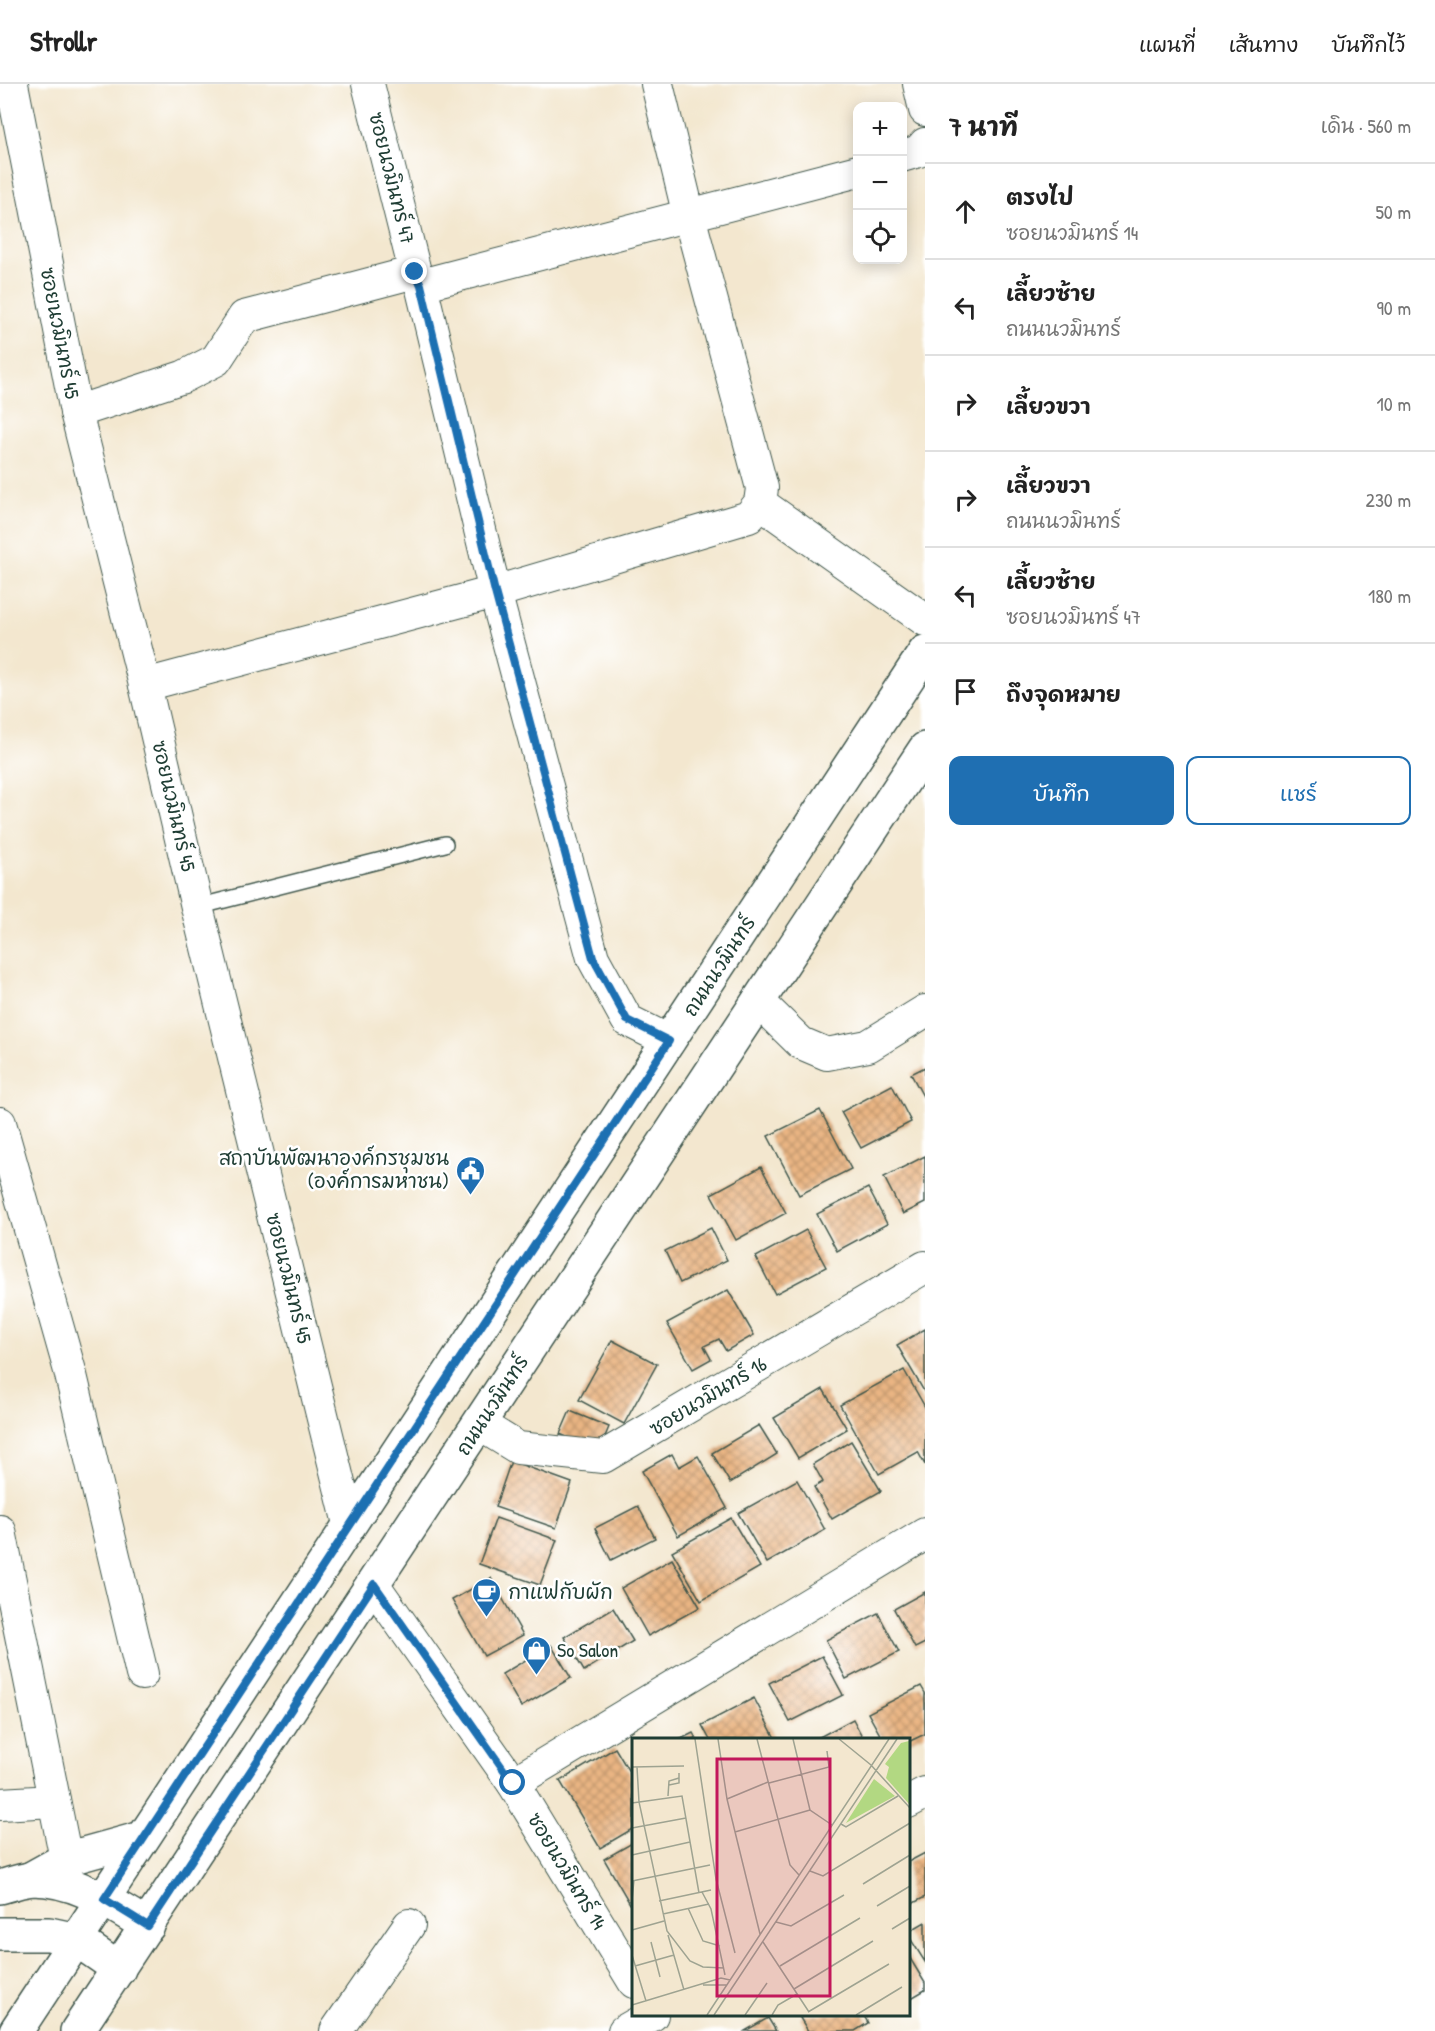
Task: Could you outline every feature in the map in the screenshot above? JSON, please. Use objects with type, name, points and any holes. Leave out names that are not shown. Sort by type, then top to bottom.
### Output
[{"type":"main road","name":"ถนนนวมินทร์","points":[[16,2031],[925,652]]},
{"type":"main road","name":"ถนนนวมินทร์","points":[[77,2031],[925,749]]},
{"type":"main road","points":[[15,1883],[66,1858],[142,1838]]},
{"type":"main road","points":[[15,1883],[64,1882],[104,1899],[148,1926]]},
{"type":"main road","points":[[0,1934],[49,1934],[77,1940],[119,1969]]},
{"type":"street","name":"ซอยนวมินทร์ 45","points":[[12,84],[75,412],[146,685],[197,907],[349,1524]]},
{"type":"street","name":"ซอยนวมินทร์ 47","points":[[369,84],[495,592],[593,958],[627,1020],[669,1041]]},
{"type":"street","points":[[146,685],[495,592],[749,517],[760,503],[762,488],[689,216],[657,84]]},
{"type":"street","points":[[919,84],[925,110]]},
{"type":"street","points":[[907,155],[919,151],[925,144]]},
{"type":"street","points":[[75,412],[183,377],[216,360],[244,317],[689,216],[853,172]]},
{"type":"street","points":[[760,503],[925,620]]},
{"type":"street","points":[[758,1001],[801,1043],[827,1054],[868,1046],[925,1011]]},
{"type":"street","points":[[0,1123],[70,1371],[142,1674]]},
{"type":"street","name":"ซอยนวมินทร์ 16","points":[[479,1424],[518,1448],[603,1457],[925,1268]]},
{"type":"street","points":[[0,1531],[9,1621],[66,1858]]},
{"type":"street","points":[[513,1783],[925,1534]]},
{"type":"street","name":"ซอยนวมินทร์ 14","points":[[374,1584],[513,1783],[632,1972]]},
{"type":"street","points":[[910,1801],[925,1792]]},
{"type":"street","points":[[0,1804],[54,1801]]},
{"type":"street","points":[[336,2031],[409,1924]]},
{"type":"street","points":[[624,2031],[650,2016]]},
{"type":"street","points":[[653,2016],[662,2031]]},
{"type":"lane","points":[[197,907],[445,844]]},
{"type":"building","points":[[925,1067],[925,1100],[911,1074]]},
{"type":"building","points":[[892,1085],[911,1122],[861,1148],[841,1112]]},
{"type":"building","points":[[820,1110],[851,1169],[799,1195],[768,1136]]},
{"type":"building","points":[[925,1156],[925,1203],[903,1214],[884,1177]]},
{"type":"building","points":[[761,1167],[786,1213],[736,1240],[711,1194]]},
{"type":"building","points":[[868,1188],[887,1224],[837,1251],[817,1214]]},
{"type":"building","points":[[711,1228],[727,1260],[680,1283],[665,1251]]},
{"type":"building","points":[[806,1230],[826,1267],[775,1294],[756,1257]]},
{"type":"building","points":[[728,1290],[754,1335],[726,1351],[719,1339],[704,1346],[711,1359],[693,1369],[667,1323]]},
{"type":"building","points":[[925,1329],[925,1393],[897,1345]]},
{"type":"building","points":[[612,1340],[657,1364],[624,1424],[579,1400]]},
{"type":"building","points":[[904,1370],[925,1407],[925,1465],[918,1452],[879,1474],[840,1405]]},
{"type":"building","points":[[823,1389],[847,1429],[798,1458],[774,1418]]},
{"type":"building","points":[[570,1411],[609,1427],[599,1451],[560,1434]]},
{"type":"building","points":[[759,1425],[777,1454],[730,1483],[712,1453]]},
{"type":"building","points":[[851,1441],[881,1491],[832,1519],[814,1487],[823,1482],[813,1464]]},
{"type":"building","points":[[672,1454],[679,1467],[698,1456],[727,1508],[678,1536],[642,1471]]},
{"type":"building","points":[[511,1461],[572,1483],[556,1528],[495,1507]]},
{"type":"building","points":[[797,1480],[825,1530],[767,1563],[738,1513]]},
{"type":"building","points":[[638,1506],[655,1538],[611,1560],[595,1528]]},
{"type":"building","points":[[496,1518],[557,1540],[540,1585],[479,1564]]},
{"type":"building","points":[[731,1518],[760,1567],[701,1601],[672,1551]]},
{"type":"building","points":[[672,1559],[700,1607],[648,1636],[621,1588]]},
{"type":"building","name":"กาแฟกับผัก","points":[[491,1578],[523,1635],[484,1656],[452,1600]]},
{"type":"building","points":[[925,1592],[925,1643],[915,1648],[894,1609]]},
{"type":"building","points":[[613,1608],[633,1641],[584,1671],[564,1637]]},
{"type":"building","points":[[878,1613],[899,1652],[846,1679],[826,1640]]},
{"type":"building","name":"So Salon","points":[[551,1645],[571,1678],[521,1707],[502,1674]]},
{"type":"building","points":[[822,1656],[843,1695],[790,1722],[769,1683]]},
{"type":"building","points":[[921,1686],[925,1693],[925,1734],[910,1741],[910,1738],[882,1738],[868,1713]]},
{"type":"building","points":[[754,1698],[775,1738],[709,1738],[702,1725]]},
{"type":"building","points":[[853,1719],[863,1738],[818,1738]]},
{"type":"building","points":[[693,1733],[696,1738],[683,1738]]},
{"type":"building","points":[[615,1748],[632,1777],[632,1829],[600,1848],[560,1781]]},
{"type":"building","points":[[632,1843],[632,1902],[630,1904],[604,1859]]},
{"type":"building","points":[[925,1853],[925,1897],[910,1905],[910,1861]]},
{"type":"building","points":[[925,1922],[925,1962],[910,1938],[910,1931]]},
{"type":"building","points":[[910,1958],[925,1983],[925,1990],[910,1999]]},
{"type":"building","points":[[803,2016],[864,2016],[868,2023],[855,2031],[808,2031],[800,2018]]},
{"type":"building","points":[[768,2018],[776,2031],[745,2031]]},
{"type":"place","name":"สถาบันพัฒนาองค์กรชุมชน (องค์การมหาชน)","points":[[470,1196]]},
{"type":"place","name":"กาแฟกับผัก","points":[[487,1618]]},
{"type":"place","name":"So Salon","points":[[536,1676]]},
{"type":"route","points":[[415,272],[421,285],[495,592],[593,958],[627,1020],[669,1041],[142,1838],[104,1899],[148,1926],[374,1584],[513,1783]]}]
